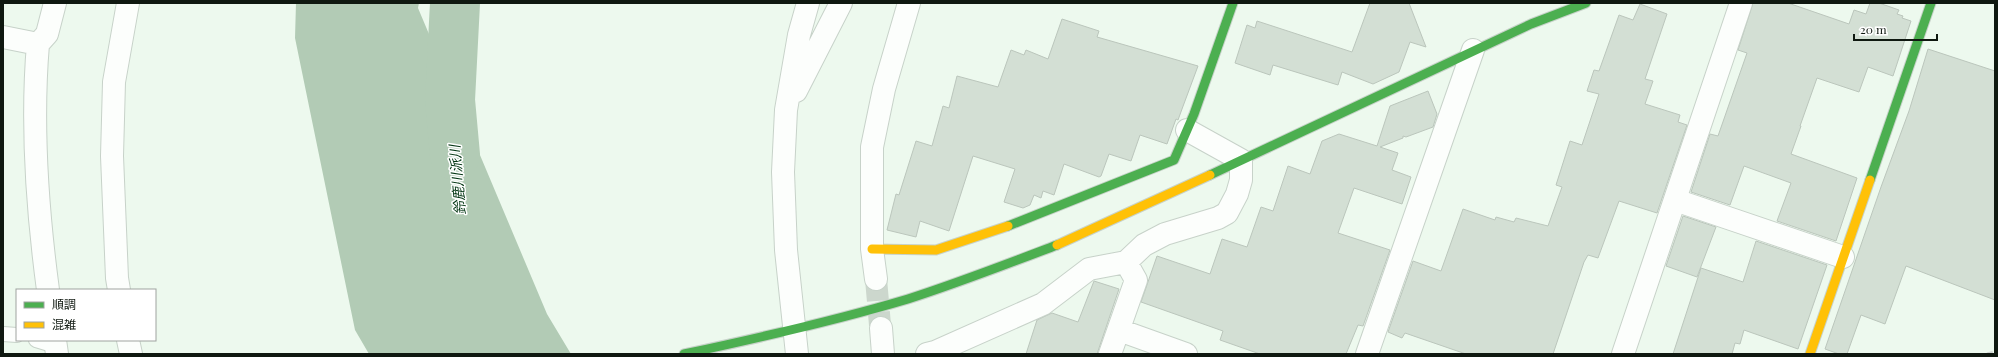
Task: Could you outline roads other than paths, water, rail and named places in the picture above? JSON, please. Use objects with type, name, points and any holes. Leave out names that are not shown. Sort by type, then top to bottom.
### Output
[{"type":"street","points":[[48,289],[41,235],[34,113],[38,44],[47,34],[55,3]]},
{"type":"street","points":[[119,289],[117,278],[112,148],[114,82],[128,3]]},
{"type":"street","points":[[797,354],[786,331],[786,250],[783,172],[786,110],[798,35],[808,3]]},
{"type":"street","points":[[786,110],[841,3]]},
{"type":"street","points":[[876,279],[872,249],[872,146],[884,89],[909,3]]},
{"type":"street","points":[[872,249],[936,250],[1024,221],[1174,160],[1187,130],[1233,3]]},
{"type":"street","points":[[684,354],[786,331],[907,299],[972,278],[1073,239],[1473,50],[1531,24],[1586,3]]},
{"type":"street","points":[[1623,354],[1741,3]]},
{"type":"street","points":[[1810,354],[1932,3]]},
{"type":"street","points":[[3,37],[38,44]]},
{"type":"street","points":[[1367,354],[1473,50]]},
{"type":"street","points":[[1187,130],[1241,160]]},
{"type":"street","points":[[932,353],[1043,304],[1089,269],[1126,262],[1144,246],[1165,234],[1218,218],[1227,213],[1237,194],[1241,180],[1241,160]]},
{"type":"street","points":[[1675,200],[1843,257]]},
{"type":"street","points":[[1110,354],[1136,280],[1126,262]]},
{"type":"street","points":[[880,328],[883,354]]},
{"type":"street","points":[[1119,330],[1186,354]]},
{"type":"street","points":[[128,341],[131,354]]},
{"type":"lane","points":[[3,334],[16,335]]},
{"type":"water","points":[[296,3],[419,3],[418,8],[547,314],[571,354],[369,354],[355,330],[295,38]]},
{"type":"waterway","name":"鈴鹿川派川","points":[[455,3],[450,100],[455,155]]},
{"type":"tunnel","points":[[876,279],[880,325]]},
{"type":"railway","points":[[1987,354],[1995,352]]}]
